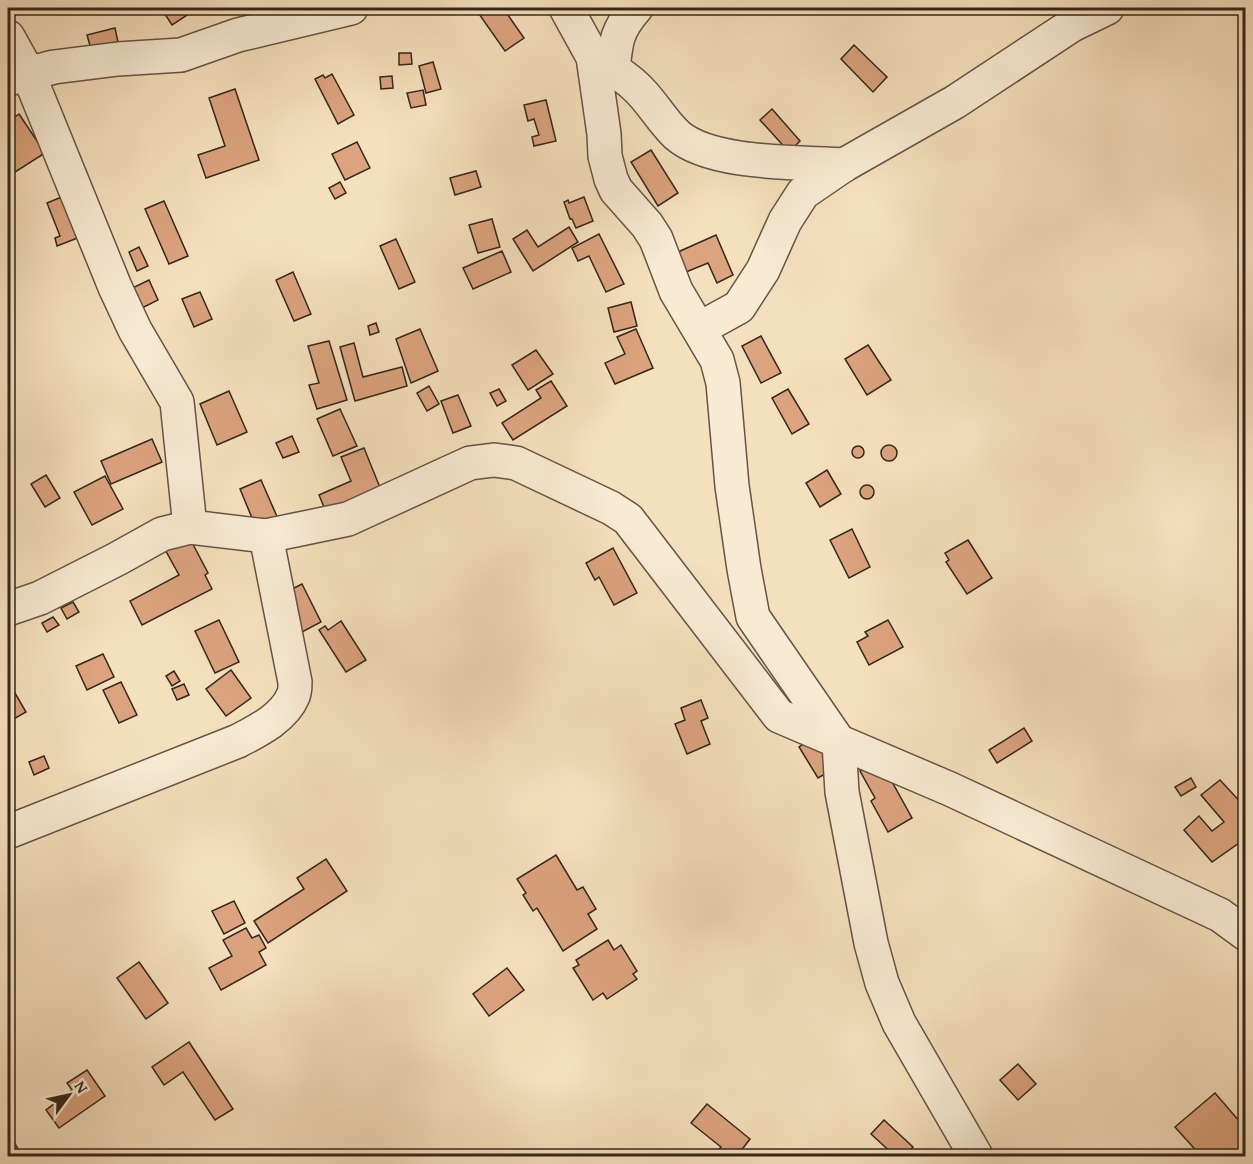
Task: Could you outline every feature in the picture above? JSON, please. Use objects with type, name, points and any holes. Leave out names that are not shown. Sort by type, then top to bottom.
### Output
[{"type":"street","points":[[18,76],[54,67],[118,59],[181,55],[238,34],[351,8]]},
{"type":"street","points":[[566,8],[603,63],[636,86],[678,136],[691,145],[750,159],[844,165]]},
{"type":"street","points":[[636,8],[622,25],[616,42],[603,63],[605,156],[611,179],[616,190],[647,225],[656,239],[676,291],[717,360],[723,383],[732,486],[753,617],[839,742],[842,792],[871,943],[882,983],[899,1023],[976,1156]]},
{"type":"street","points":[[699,329],[739,307],[763,270],[785,221],[803,193],[844,165],[955,102],[1072,25],[1107,8]]},
{"type":"street","points":[[8,37],[18,76],[115,288],[135,330],[177,402],[190,527]]},
{"type":"street","points":[[8,609],[40,598],[162,534],[190,527],[266,536],[348,519],[470,463],[494,460],[516,463],[611,508],[628,519],[779,716],[950,789],[1220,915],[1245,934]]},
{"type":"street","points":[[8,832],[238,741],[261,728],[283,711],[294,696],[295,682],[266,536]]},
{"type":"building","points":[[161,8],[194,8],[195,10],[172,25]]},
{"type":"building","points":[[488,8],[503,8],[524,38],[505,51],[479,14]]},
{"type":"building","points":[[115,28],[118,42],[91,49],[87,35]]},
{"type":"building","points":[[854,45],[887,77],[873,92],[841,59]]},
{"type":"building","points":[[399,53],[411,53],[412,64],[399,65]]},
{"type":"building","points":[[433,62],[441,89],[426,93],[419,66]]},
{"type":"building","points":[[332,74],[354,115],[338,124],[315,79],[323,75],[325,78]]},
{"type":"building","points":[[392,76],[393,88],[381,89],[380,77]]},
{"type":"building","points":[[235,89],[259,160],[206,178],[198,155],[225,146],[209,98]]},
{"type":"building","points":[[423,90],[426,105],[411,108],[407,93]]},
{"type":"building","points":[[546,100],[556,141],[534,146],[532,137],[539,135],[534,119],[528,121],[524,105]]},
{"type":"building","points":[[772,109],[800,141],[789,152],[760,120]]},
{"type":"building","points":[[19,114],[45,153],[12,174],[8,167],[8,122]]},
{"type":"building","points":[[357,142],[370,168],[345,180],[332,154]]},
{"type":"building","points":[[651,150],[678,193],[658,206],[631,162]]},
{"type":"building","points":[[476,171],[481,187],[455,195],[450,178]]},
{"type":"building","points":[[340,182],[346,193],[335,199],[329,188]]},
{"type":"building","points":[[64,196],[80,237],[57,246],[55,238],[60,236],[47,203]]},
{"type":"building","points":[[584,197],[593,221],[576,228],[564,202],[568,200],[569,203]]},
{"type":"building","points":[[164,201],[188,256],[169,264],[145,209]]},
{"type":"building","points":[[492,219],[500,247],[478,253],[469,225]]},
{"type":"building","points":[[569,227],[578,242],[533,271],[513,239],[527,230],[538,247]]},
{"type":"building","points":[[599,234],[624,284],[606,292],[589,256],[578,261],[572,248]]},
{"type":"building","points":[[716,235],[733,275],[717,283],[708,263],[686,272],[678,252]]},
{"type":"building","points":[[396,239],[415,282],[399,289],[380,246]]},
{"type":"building","points":[[139,247],[148,266],[137,271],[129,252]]},
{"type":"building","points":[[502,251],[511,272],[473,289],[463,268]]},
{"type":"building","points":[[293,272],[311,314],[294,321],[276,280]]},
{"type":"building","points":[[149,280],[158,300],[134,312],[124,292]]},
{"type":"building","points":[[200,292],[212,319],[194,327],[182,299]]},
{"type":"building","points":[[631,302],[637,326],[614,332],[608,308]]},
{"type":"building","points":[[376,323],[379,332],[370,335],[368,326]]},
{"type":"building","points":[[420,329],[438,371],[411,383],[396,339]]},
{"type":"building","points":[[636,329],[653,368],[615,384],[605,363],[625,354],[617,337]]},
{"type":"building","points":[[761,336],[781,373],[761,383],[742,346]]},
{"type":"building","points":[[329,341],[347,400],[317,409],[309,385],[319,383],[308,346]]},
{"type":"building","points":[[354,343],[363,377],[402,367],[407,386],[355,401],[340,347]]},
{"type":"building","points":[[868,345],[891,380],[867,395],[845,359]]},
{"type":"building","points":[[536,350],[553,374],[528,390],[512,365]]},
{"type":"building","points":[[551,381],[567,406],[513,440],[502,423],[541,398],[536,390]]},
{"type":"building","points":[[429,386],[439,404],[427,411],[417,393]]},
{"type":"building","points":[[499,389],[506,401],[497,406],[490,393]]},
{"type":"building","points":[[788,389],[809,424],[792,434],[772,398]]},
{"type":"building","points":[[229,391],[247,432],[217,445],[200,404]]},
{"type":"building","points":[[458,395],[471,426],[453,433],[441,401]]},
{"type":"building","points":[[340,409],[357,446],[333,456],[317,419]]},
{"type":"building","points":[[292,436],[299,452],[283,458],[276,443]]},
{"type":"building","points":[[152,439],[162,462],[111,484],[101,461]]},
{"type":"building","points":[[889,445],[895,447],[897,453],[895,459],[889,461],[883,459],[881,453],[883,447]]},
{"type":"building","points":[[860,446],[863,447],[863,457],[856,458],[853,457],[852,450],[853,447]]},
{"type":"building","points":[[364,448],[381,490],[326,512],[319,495],[351,481],[341,457]]},
{"type":"building","points":[[827,470],[841,494],[820,507],[806,483]]},
{"type":"building","points":[[46,475],[60,498],[45,507],[31,484]]},
{"type":"building","points":[[105,476],[123,509],[92,525],[74,492]]},
{"type":"building","points":[[261,480],[279,521],[257,530],[240,489]]},
{"type":"building","points":[[867,485],[872,487],[874,492],[872,497],[867,499],[862,497],[860,492],[862,487]]},
{"type":"building","points":[[852,529],[870,567],[849,578],[830,540]]},
{"type":"building","points":[[186,531],[208,573],[205,575],[212,589],[142,625],[130,601],[179,575],[162,544]]},
{"type":"building","points":[[968,540],[992,578],[967,594],[946,562],[949,560],[945,553]]},
{"type":"building","points":[[613,548],[637,593],[614,605],[599,577],[595,580],[586,563]]},
{"type":"building","points":[[302,584],[321,622],[302,632],[282,594]]},
{"type":"building","points":[[73,602],[79,612],[67,619],[61,608]]},
{"type":"building","points":[[53,617],[59,625],[47,632],[42,623]]},
{"type":"building","points":[[219,620],[239,662],[215,673],[195,631]]},
{"type":"building","points":[[888,620],[903,647],[869,665],[857,642],[868,636],[865,632]]},
{"type":"building","points":[[341,621],[366,660],[346,672],[319,630],[325,626],[328,630]]},
{"type":"building","points":[[103,654],[114,677],[87,690],[76,666]]},
{"type":"building","points":[[231,670],[251,698],[226,716],[206,689]]},
{"type":"building","points":[[174,671],[180,681],[172,686],[166,676]]},
{"type":"building","points":[[8,681],[26,712],[12,720],[8,712]]},
{"type":"building","points":[[121,682],[137,715],[119,723],[103,690]]},
{"type":"building","points":[[184,684],[189,695],[177,700],[172,689]]},
{"type":"building","points":[[701,700],[708,718],[701,721],[710,744],[687,754],[675,724],[685,720],[681,708]]},
{"type":"building","points":[[1024,728],[1032,741],[997,763],[989,750]]},
{"type":"building","points":[[814,737],[834,769],[818,778],[799,747]]},
{"type":"building","points":[[44,756],[49,768],[34,775],[29,762]]},
{"type":"building","points":[[880,760],[912,818],[888,832],[871,801],[875,798],[860,771]]},
{"type":"building","points":[[1191,778],[1196,787],[1181,796],[1175,787]]},
{"type":"building","points":[[1220,780],[1246,808],[1246,838],[1212,862],[1184,830],[1199,816],[1212,831],[1224,822],[1201,795]]},
{"type":"building","points":[[556,855],[577,890],[583,887],[596,909],[588,914],[597,929],[563,951],[537,908],[533,911],[517,879]]},
{"type":"building","points":[[326,859],[347,891],[268,943],[254,921],[304,889],[297,878]]},
{"type":"building","points":[[234,901],[245,923],[224,934],[212,911]]},
{"type":"building","points":[[246,928],[252,938],[259,935],[266,948],[259,952],[266,965],[221,990],[209,968],[232,956],[223,940]]},
{"type":"building","points":[[608,940],[614,950],[621,945],[637,971],[633,974],[637,979],[607,999],[603,993],[593,1000],[573,968],[579,965],[576,960]]},
{"type":"building","points":[[139,962],[168,1003],[146,1019],[117,978]]},
{"type":"building","points":[[507,968],[524,990],[489,1016],[473,994]]},
{"type":"building","points":[[189,1042],[233,1109],[215,1120],[183,1072],[164,1085],[152,1067]]},
{"type":"building","points":[[1018,1064],[1036,1084],[1018,1100],[1000,1080]]},
{"type":"building","points":[[87,1070],[105,1096],[59,1128],[46,1110],[72,1090],[67,1083]]},
{"type":"building","points":[[1215,1093],[1246,1129],[1246,1153],[1241,1156],[1201,1156],[1175,1127]]},
{"type":"building","points":[[707,1104],[750,1139],[737,1156],[713,1156],[721,1147],[691,1123]]},
{"type":"building","points":[[884,1120],[913,1147],[904,1156],[895,1156],[871,1134]]},
{"type":"building","points":[[8,1131],[22,1156],[8,1156]]}]
